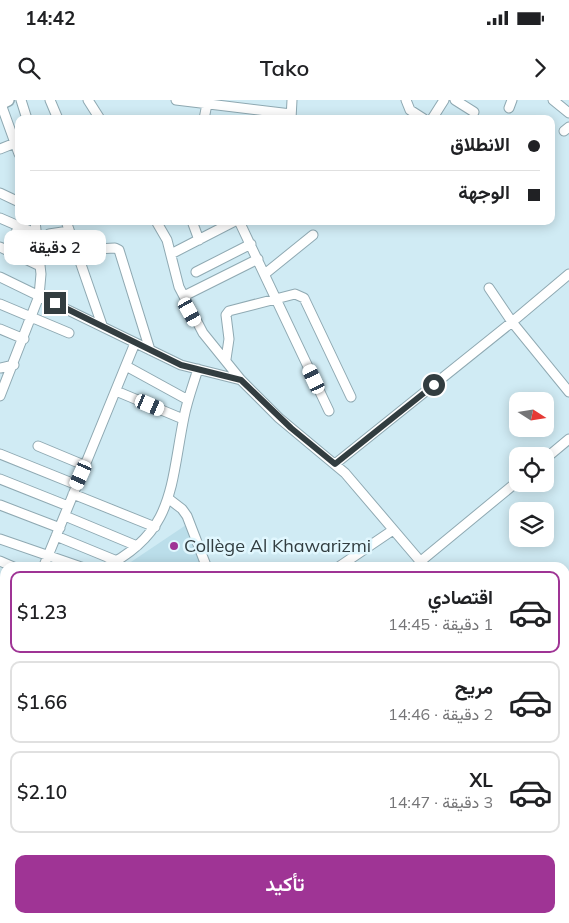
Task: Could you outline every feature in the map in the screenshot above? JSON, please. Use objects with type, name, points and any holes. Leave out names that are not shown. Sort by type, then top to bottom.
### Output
[{"type":"street","points":[[20,100],[26,115]]},
{"type":"street","points":[[50,100],[56,115]]},
{"type":"street","points":[[88,100],[97,115]]},
{"type":"street","points":[[176,100],[207,104],[236,103],[283,115]]},
{"type":"street","points":[[291,115],[292,100]]},
{"type":"street","points":[[406,100],[410,110],[418,115]]},
{"type":"street","points":[[455,100],[474,112]]},
{"type":"street","points":[[553,100],[569,113]]},
{"type":"street","points":[[434,115],[441,101]]},
{"type":"street","points":[[0,149],[15,143],[3,103]]},
{"type":"street","points":[[205,115],[207,104]]},
{"type":"street","points":[[0,193],[15,200]]},
{"type":"street","points":[[0,218],[36,234]]},
{"type":"street","points":[[0,396],[14,365],[39,296],[40,266],[35,225]]},
{"type":"street","points":[[67,225],[102,325]]},
{"type":"street","points":[[158,225],[167,240],[179,287],[200,328],[241,380],[291,428],[335,464],[421,562]]},
{"type":"street","points":[[193,225],[199,240]]},
{"type":"street","points":[[170,254],[227,225]]},
{"type":"street","points":[[241,225],[266,273],[276,299],[329,411]]},
{"type":"street","points":[[19,227],[3,249],[40,266]]},
{"type":"street","points":[[49,234],[69,231]]},
{"type":"street","points":[[266,273],[313,235]]},
{"type":"street","points":[[196,272],[251,244]]},
{"type":"street","points":[[77,250],[115,248],[119,250],[150,350]]},
{"type":"street","points":[[184,296],[258,259]]},
{"type":"street","points":[[335,464],[569,274]]},
{"type":"street","points":[[0,277],[181,365],[241,380]]},
{"type":"street","points":[[489,288],[512,322],[569,392]]},
{"type":"street","points":[[226,359],[229,339],[226,315],[229,311],[296,294],[304,298],[351,397]]},
{"type":"street","points":[[0,304],[69,334]]},
{"type":"street","points":[[1,332],[24,339]]},
{"type":"street","points":[[46,562],[135,342]]},
{"type":"street","points":[[0,368],[14,365]]},
{"type":"street","points":[[126,366],[188,400]]},
{"type":"street","points":[[0,506],[117,561],[138,546],[155,527],[166,509],[188,400],[198,370]]},
{"type":"street","points":[[116,390],[184,420]]},
{"type":"street","points":[[554,452],[569,439]]},
{"type":"street","points":[[38,446],[86,466]]},
{"type":"street","points":[[0,455],[77,485]]},
{"type":"street","points":[[0,479],[68,506]]},
{"type":"street","points":[[425,562],[509,489]]},
{"type":"street","points":[[73,494],[155,527]]},
{"type":"street","points":[[169,499],[182,509],[187,516],[205,562]]},
{"type":"street","points":[[65,516],[138,546]]},
{"type":"street","points":[[346,562],[393,530]]},
{"type":"street","points":[[0,539],[64,562]]},
{"type":"shaded area","name":"Collège Al Khawarizmi","points":[[186,525],[200,562],[131,562]]},
{"type":"place","name":"Collège Al Khawarizmi","points":[[174,546]]},
{"type":"route","points":[[55,303],[181,365],[241,380],[279,418],[335,464],[434,385]]}]
